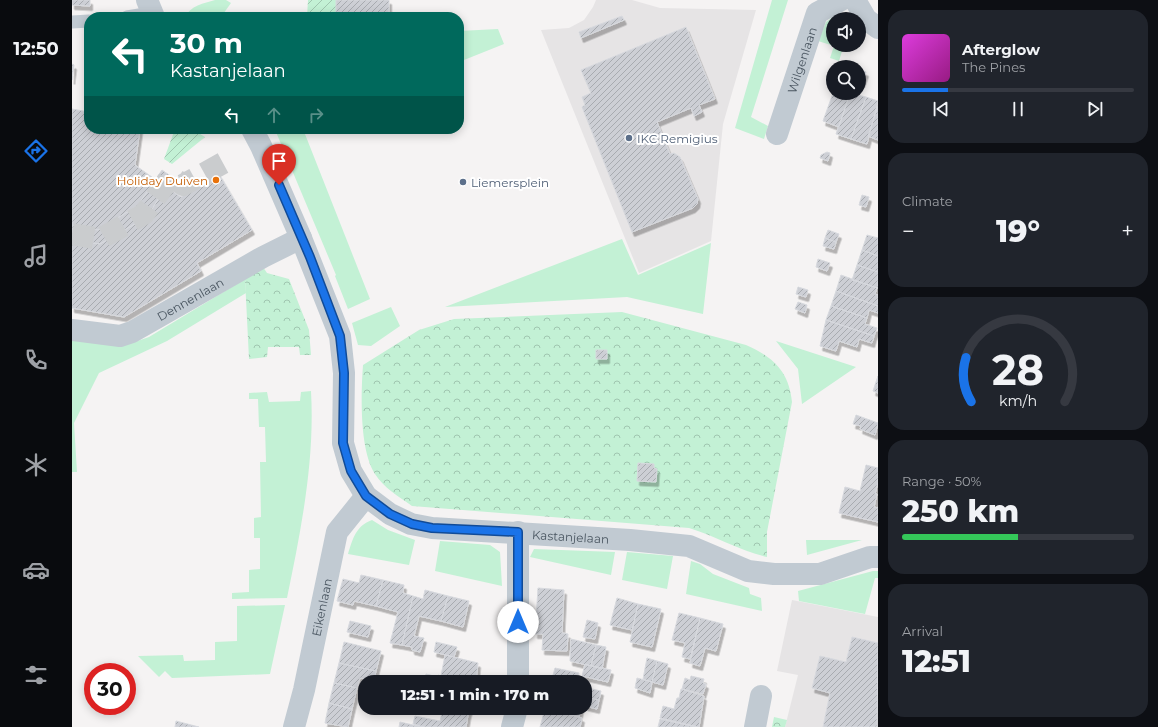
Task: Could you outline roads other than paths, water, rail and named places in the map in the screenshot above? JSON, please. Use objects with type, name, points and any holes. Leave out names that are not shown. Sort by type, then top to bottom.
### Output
[{"type":"street","name":"Wilgenlaan","points":[[777,134],[817,13],[842,0]]},
{"type":"street","points":[[854,0],[866,19],[878,28]]},
{"type":"street","name":"Kastanjelaan","points":[[255,134],[262,146],[301,238],[340,336],[344,373],[343,443],[351,471],[366,496],[390,514],[412,524],[432,528],[518,532],[689,546],[748,570],[774,574],[820,574],[870,557],[878,557]]},
{"type":"street","name":"Dennenlaan","points":[[72,330],[120,336],[132,332],[263,257],[301,238]]},
{"type":"street","name":"Eikenlaan","points":[[294,727],[304,690],[338,532],[366,496]]},
{"type":"street","points":[[518,532],[518,675]]},
{"type":"street","points":[[755,727],[761,696]]},
{"type":"street","points":[[512,727],[515,715]]},
{"type":"lane","points":[[72,22],[84,21]]},
{"type":"tunnel","points":[[72,234],[100,239],[144,214],[171,176],[183,185],[223,163]]},
{"type":"place","name":"IKC Remigius","points":[[629,138]]},
{"type":"place","name":"Holiday Duiven","points":[[216,180]]},
{"type":"place","name":"Liemersplein","points":[[463,182]]}]
